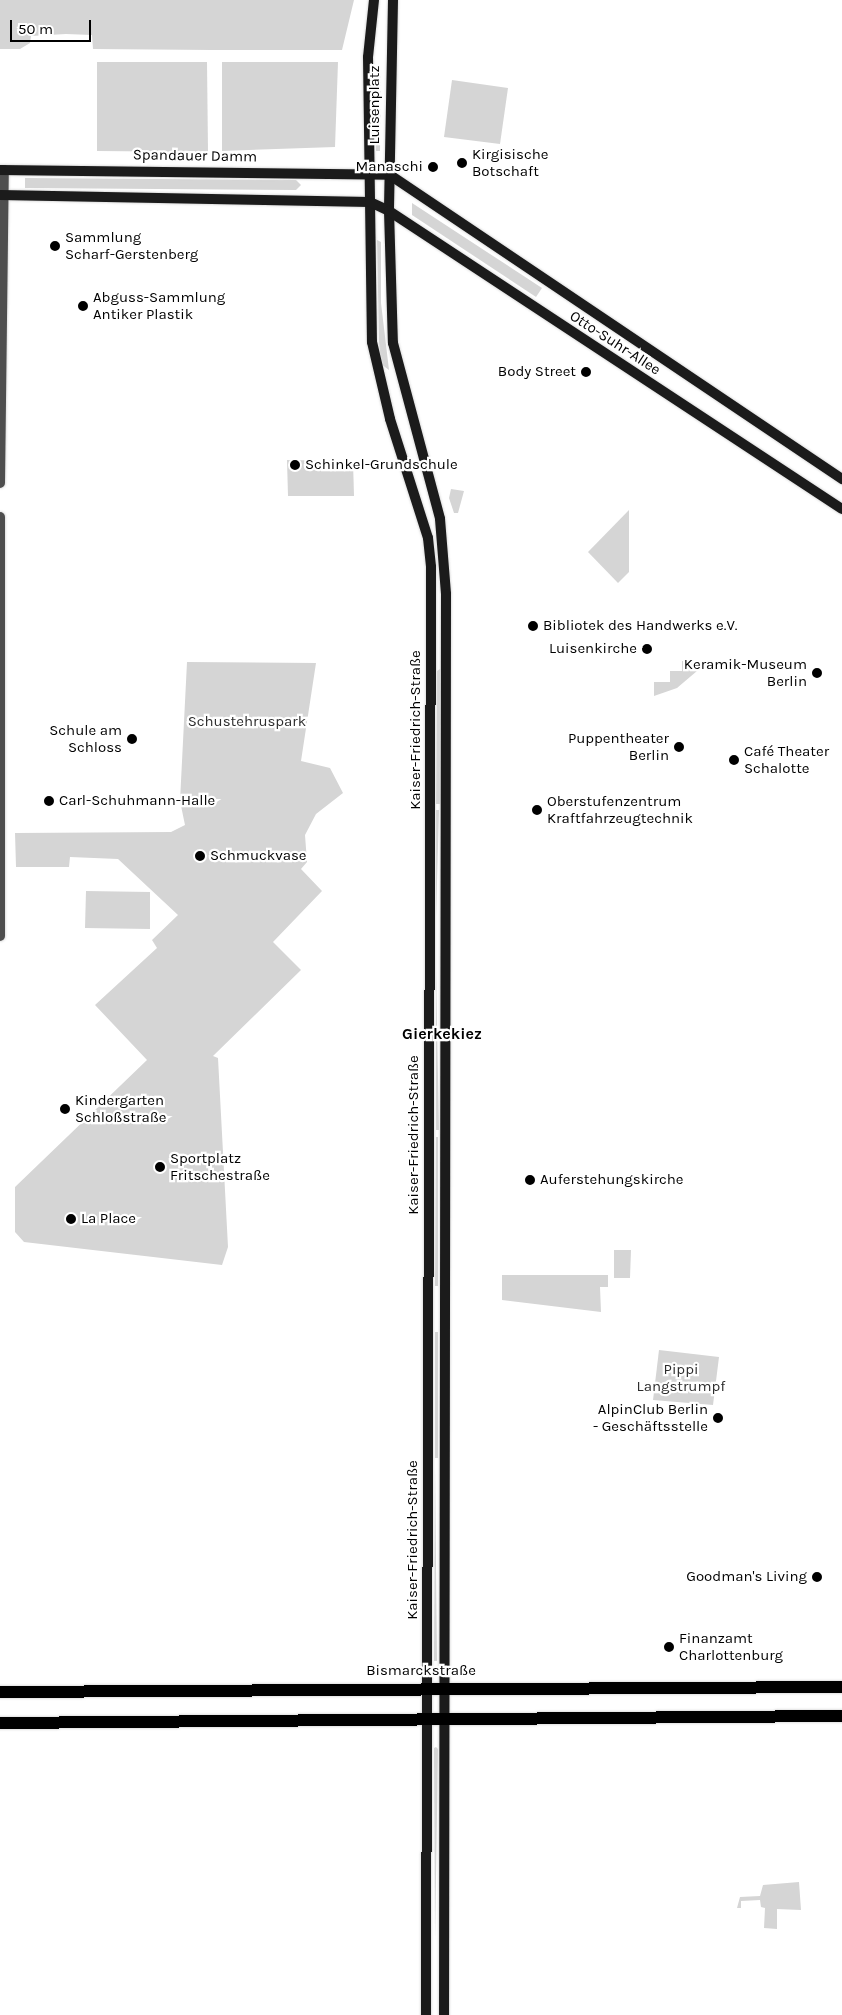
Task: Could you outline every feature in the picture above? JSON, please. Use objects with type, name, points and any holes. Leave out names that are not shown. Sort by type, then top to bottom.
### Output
[{"type":"main road","name":"Luisenplatz","points":[[370,173],[368,57],[374,0]]},
{"type":"main road","name":"Luisenplatz","points":[[390,211],[393,0]]},
{"type":"main road","name":"Spandauer Damm","points":[[2,170],[370,173],[390,175]]},
{"type":"main road","name":"Kaiser-Friedrich-Straße","points":[[370,173],[372,342],[390,419],[424,524],[430,560],[426,2015]]},
{"type":"main road","name":"Otto-Suhr-Allee","points":[[390,175],[842,480]]},
{"type":"main road","points":[[2,195],[370,202]]},
{"type":"main road","name":"Otto-Suhr-Allee","points":[[370,202],[390,211],[842,509]]},
{"type":"main road","name":"Kaiser-Friedrich-Straße","points":[[390,211],[393,343],[440,520],[446,594],[446,1688],[444,2015]]},
{"type":"main road","name":"Bismarckstraße","points":[[0,1692],[842,1687]]},
{"type":"main road","points":[[0,1723],[445,1721],[842,1716]]},
{"type":"street","points":[[0,483],[2,170]]},
{"type":"street","points":[[0,517],[0,936]]},
{"type":"green space","points":[[0,0],[354,0],[342,50],[212,50],[93,49],[92,35],[66,34],[31,36],[30,43],[20,49],[0,49]]},
{"type":"green space","points":[[97,62],[207,62],[208,152],[97,151]]},
{"type":"green space","points":[[222,62],[338,62],[335,147],[222,151]]},
{"type":"green space","points":[[377,65],[381,65],[380,151],[376,151]]},
{"type":"green space","points":[[452,80],[508,88],[500,144],[444,137]]},
{"type":"green space","points":[[25,178],[296,180],[301,185],[296,190],[25,188]]},
{"type":"green space","points":[[412,203],[542,288],[536,297],[412,215]]},
{"type":"green space","points":[[377,240],[381,242],[381,303],[389,370],[381,364]]},
{"type":"green space","points":[[287,460],[353,461],[354,496],[288,496]]},
{"type":"green space","points":[[451,489],[464,491],[458,513],[454,513],[449,498]]},
{"type":"green space","points":[[629,510],[629,572],[618,583],[588,552]]},
{"type":"green space","points":[[682,661],[700,661],[697,671],[677,688],[654,696],[654,682],[670,682],[670,671],[682,671]]},
{"type":"green space","name":"Schustehruspark","points":[[187,662],[316,663],[301,761],[330,768],[343,793],[316,814],[305,835],[307,862],[301,869],[322,891],[273,942],[301,970],[213,1056],[218,1058],[228,1247],[222,1265],[24,1242],[15,1232],[15,1187],[147,1060],[95,1005],[157,948],[152,940],[178,915],[118,859],[70,857],[69,867],[16,867],[15,833],[171,832],[185,825],[180,801]]},
{"type":"green space","points":[[440,669],[440,804],[436,804],[437,671]]},
{"type":"green space","points":[[436,810],[439,810],[436,917]]},
{"type":"green space","points":[[86,891],[150,892],[150,929],[85,928]]},
{"type":"green space","points":[[436,971],[439,1130],[436,1130]]},
{"type":"green space","points":[[436,1137],[438,1137],[438,1286],[435,1286]]},
{"type":"green space","points":[[614,1250],[631,1250],[630,1278],[614,1278]]},
{"type":"green space","points":[[502,1275],[608,1275],[608,1287],[600,1287],[601,1312],[502,1300]]},
{"type":"green space","points":[[435,1332],[438,1332],[438,1458],[435,1458]]},
{"type":"green space","name":"Pippi Langstrumpf","points":[[659,1350],[719,1357],[713,1405],[653,1400]]},
{"type":"green space","points":[[435,1465],[437,1661],[434,1661]]},
{"type":"green space","points":[[434,1748],[438,1749],[435,1941]]},
{"type":"green space","points":[[799,1882],[801,1910],[777,1909],[777,1929],[764,1928],[765,1908],[761,1907],[760,1900],[741,1901],[741,1908],[737,1908],[740,1897],[760,1896],[763,1885]]},
{"type":"place","name":"Kirgisische Botschaft","points":[[462,163]]},
{"type":"place","name":"Manaschi","points":[[433,167]]},
{"type":"place","name":"Sammlung Scharf-Gerstenberg","points":[[55,246]]},
{"type":"place","name":"Abguss-Sammlung Antiker Plastik","points":[[83,306]]},
{"type":"place","name":"Body Street","points":[[586,372]]},
{"type":"place","name":"Schinkel-Grundschule","points":[[295,465]]},
{"type":"place","name":"Bibliotek des Handwerks e.V.","points":[[533,626]]},
{"type":"place","name":"Luisenkirche","points":[[647,649]]},
{"type":"place","name":"Keramik-Museum Berlin","points":[[817,673]]},
{"type":"place","name":"Schule am Schloss","points":[[132,739]]},
{"type":"place","name":"Puppentheater Berlin","points":[[679,747]]},
{"type":"place","name":"Café Theater Schalotte","points":[[734,760]]},
{"type":"place","name":"Carl-Schuhmann-Halle","points":[[49,801]]},
{"type":"place","name":"Oberstufenzentrum Kraftfahrzeugtechnik","points":[[537,810]]},
{"type":"place","name":"Schmuckvase","points":[[200,856]]},
{"type":"place","name":"Kindergarten Schloßstraße","points":[[65,1109]]},
{"type":"place","name":"Sportplatz Fritschestraße","points":[[160,1167]]},
{"type":"place","name":"Auferstehungskirche","points":[[530,1180]]},
{"type":"place","name":"La Place","points":[[71,1219]]},
{"type":"place","name":"AlpinClub Berlin - Geschäftsstelle","points":[[718,1418]]},
{"type":"place","name":"Goodman's Living","points":[[817,1577]]},
{"type":"place","name":"Finanzamt Charlottenburg","points":[[669,1647]]},
{"type":"district","name":"Gierkekiez","points":[[442,1034]]}]
